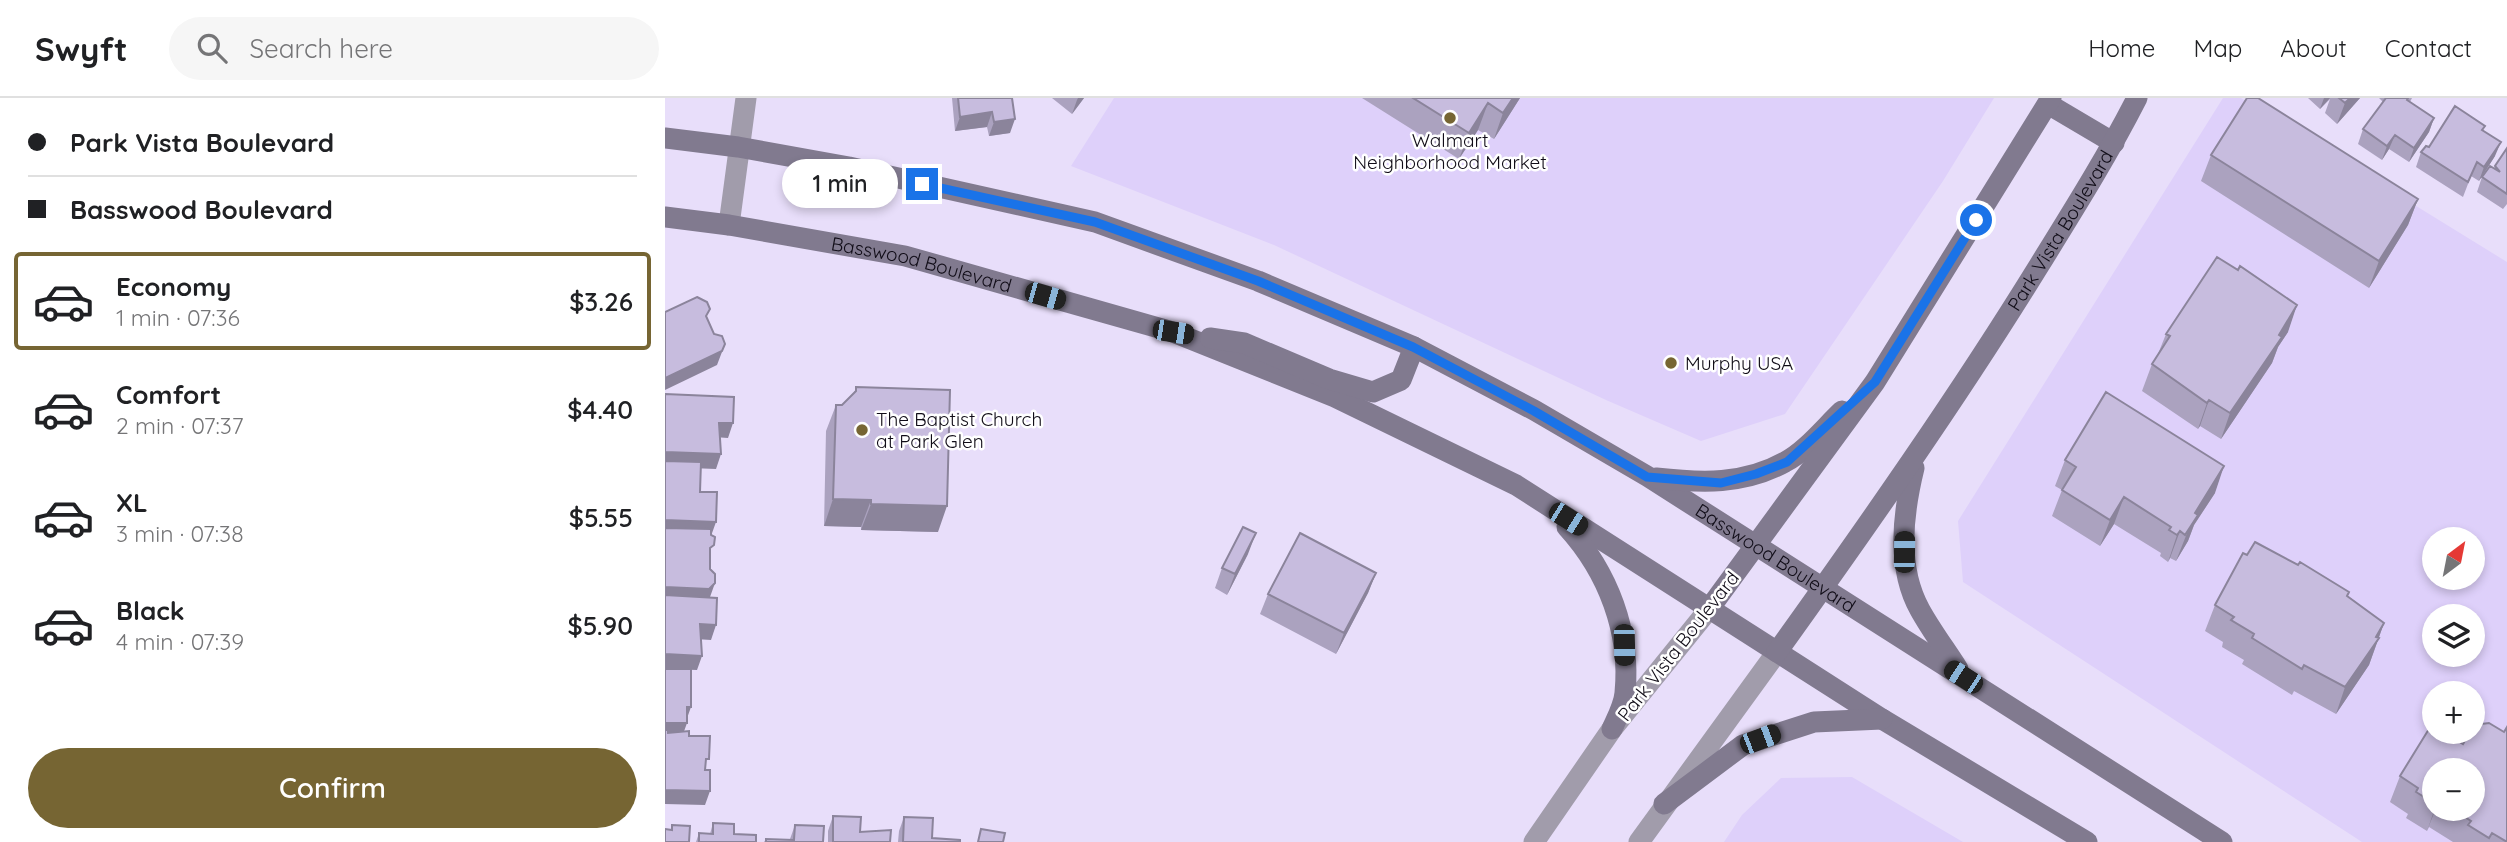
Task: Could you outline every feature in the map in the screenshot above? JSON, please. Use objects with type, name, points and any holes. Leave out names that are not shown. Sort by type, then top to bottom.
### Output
[{"type":"main road","name":"Park Vista Boulevard","points":[[1777,652],[1917,453],[2001,326],[2114,143],[2137,98]]},
{"type":"main road","name":"Park Vista Boulevard","points":[[1709,609],[1875,382],[2050,101]]},
{"type":"main road","points":[[2050,101],[2114,143]]},
{"type":"main road","name":"Basswood Boulevard","points":[[665,138],[738,147],[849,167],[1095,222],[1258,281],[1413,347],[1534,411],[1647,477],[2222,842]]},
{"type":"main road","name":"Basswood Boulevard","points":[[665,217],[729,225],[905,256],[1173,332],[1335,397],[1516,485],[1882,719],[2087,842]]},
{"type":"main road","points":[[1173,332],[1244,343],[1329,379],[1373,392],[1401,380],[1413,347]]},
{"type":"main road","points":[[1647,477],[1721,483],[1787,462],[1875,382]]},
{"type":"main road","points":[[1917,453],[1905,503],[1904,552],[1908,578],[1919,609],[1963,677]]},
{"type":"main road","points":[[1546,505],[1589,551],[1612,596],[1624,645],[1625,695],[1612,729]]},
{"type":"main road","points":[[1664,804],[1743,745],[1814,722],[1882,719]]},
{"type":"street","points":[[729,225],[746,98]]},
{"type":"street","name":"Park Vista Boulevard","points":[[1534,842],[1612,729],[1709,609]]},
{"type":"street","name":"Park Vista Boulevard","points":[[1639,842],[1664,804],[1777,652]]},
{"type":"shaded area","points":[[1114,98],[1994,98],[1943,181],[1785,414],[1701,441],[1606,400],[1274,245],[1071,166]]},
{"type":"shaded area","points":[[2223,98],[2241,98],[2507,262],[2507,842],[2362,842],[1963,582],[1958,521]]},
{"type":"shaded area","points":[[1852,777],[1963,842],[1724,842],[1742,815],[1781,778]]},
{"type":"building","points":[[958,98],[1012,98],[1015,119],[994,122],[992,112],[960,117]]},
{"type":"building","points":[[1413,98],[1513,98],[1503,113],[1488,103],[1469,133]]},
{"type":"building","points":[[2247,98],[2258,98],[2418,199],[2379,261],[2211,155]]},
{"type":"building","points":[[2386,98],[2408,98],[2407,100],[2434,118],[2414,148],[2395,135],[2387,146],[2363,129]]},
{"type":"building","points":[[2455,106],[2485,126],[2482,130],[2501,142],[2484,167],[2477,162],[2468,182],[2421,152],[2426,146],[2429,147]]},
{"type":"building","points":[[2507,148],[2507,194],[2482,177],[2490,166],[2500,172],[2495,166]]},
{"type":"building","points":[[2217,257],[2238,270],[2240,266],[2297,305],[2279,335],[2282,337],[2230,413],[2209,400],[2207,403],[2152,364],[2170,336],[2166,334]]},
{"type":"building","points":[[697,297],[707,302],[710,309],[706,316],[714,334],[722,336],[725,344],[722,351],[665,378],[665,312]]},
{"type":"building","points":[[856,387],[950,390],[947,506],[871,504],[871,500],[833,499],[836,405],[842,405],[856,391]]},
{"type":"building","points":[[2106,392],[2224,466],[2195,513],[2198,515],[2185,535],[2180,531],[2177,535],[2169,530],[2171,527],[2124,497],[2110,520],[2062,490],[2076,467],[2065,460]]},
{"type":"building","points":[[665,394],[734,397],[733,423],[719,423],[721,454],[665,452]]},
{"type":"building","points":[[665,461],[701,462],[700,492],[717,492],[716,522],[665,520]]},
{"type":"building","points":[[1243,527],[1256,533],[1235,574],[1222,568]]},
{"type":"building","points":[[665,528],[711,529],[711,535],[715,537],[714,545],[710,548],[710,569],[715,574],[715,583],[709,589],[665,587]]},
{"type":"building","points":[[1300,533],[1376,573],[1344,633],[1268,594]]},
{"type":"building","points":[[2255,542],[2298,565],[2300,562],[2349,592],[2347,596],[2384,623],[2376,637],[2379,638],[2345,687],[2304,665],[2302,669],[2252,638],[2254,634],[2231,620],[2234,617],[2215,605],[2243,553],[2247,555]]},
{"type":"building","points":[[665,595],[717,598],[716,625],[700,624],[702,656],[665,654]]},
{"type":"building","points":[[665,669],[691,669],[691,707],[687,707],[687,723],[665,723]]},
{"type":"building","points":[[2489,723],[2504,732],[2507,727],[2507,842],[2492,833],[2489,838],[2468,825],[2471,821],[2485,821],[2485,758],[2422,758],[2422,796],[2416,792],[2418,788],[2400,776],[2422,740],[2422,744],[2485,744],[2485,724]]},
{"type":"building","points":[[665,730],[668,730],[668,733],[689,731],[689,736],[710,736],[709,759],[706,759],[705,770],[710,770],[710,791],[665,790]]},
{"type":"building","points":[[833,816],[861,817],[860,832],[891,830],[890,842],[833,842]]},
{"type":"building","points":[[904,817],[933,818],[932,838],[960,842],[903,842]]},
{"type":"building","points":[[713,823],[734,824],[734,834],[756,835],[756,842],[699,842],[699,833],[713,834]]},
{"type":"building","points":[[672,825],[690,826],[689,842],[665,842],[665,829],[672,830]]},
{"type":"building","points":[[795,825],[824,826],[823,842],[766,842],[766,839],[794,840]]},
{"type":"building","points":[[981,829],[1005,833],[1003,842],[978,842]]},
{"type":"place","name":"Walmart Neighborhood Market","points":[[1450,118]]},
{"type":"place","name":"Murphy USA","points":[[1671,363]]},
{"type":"place","name":"The Baptist Church at Park Glen","points":[[862,430]]},
{"type":"route","points":[[922,184],[1095,222],[1258,281],[1413,347],[1534,411],[1647,477],[1721,483],[1787,462],[1875,382],[1976,220]]}]
